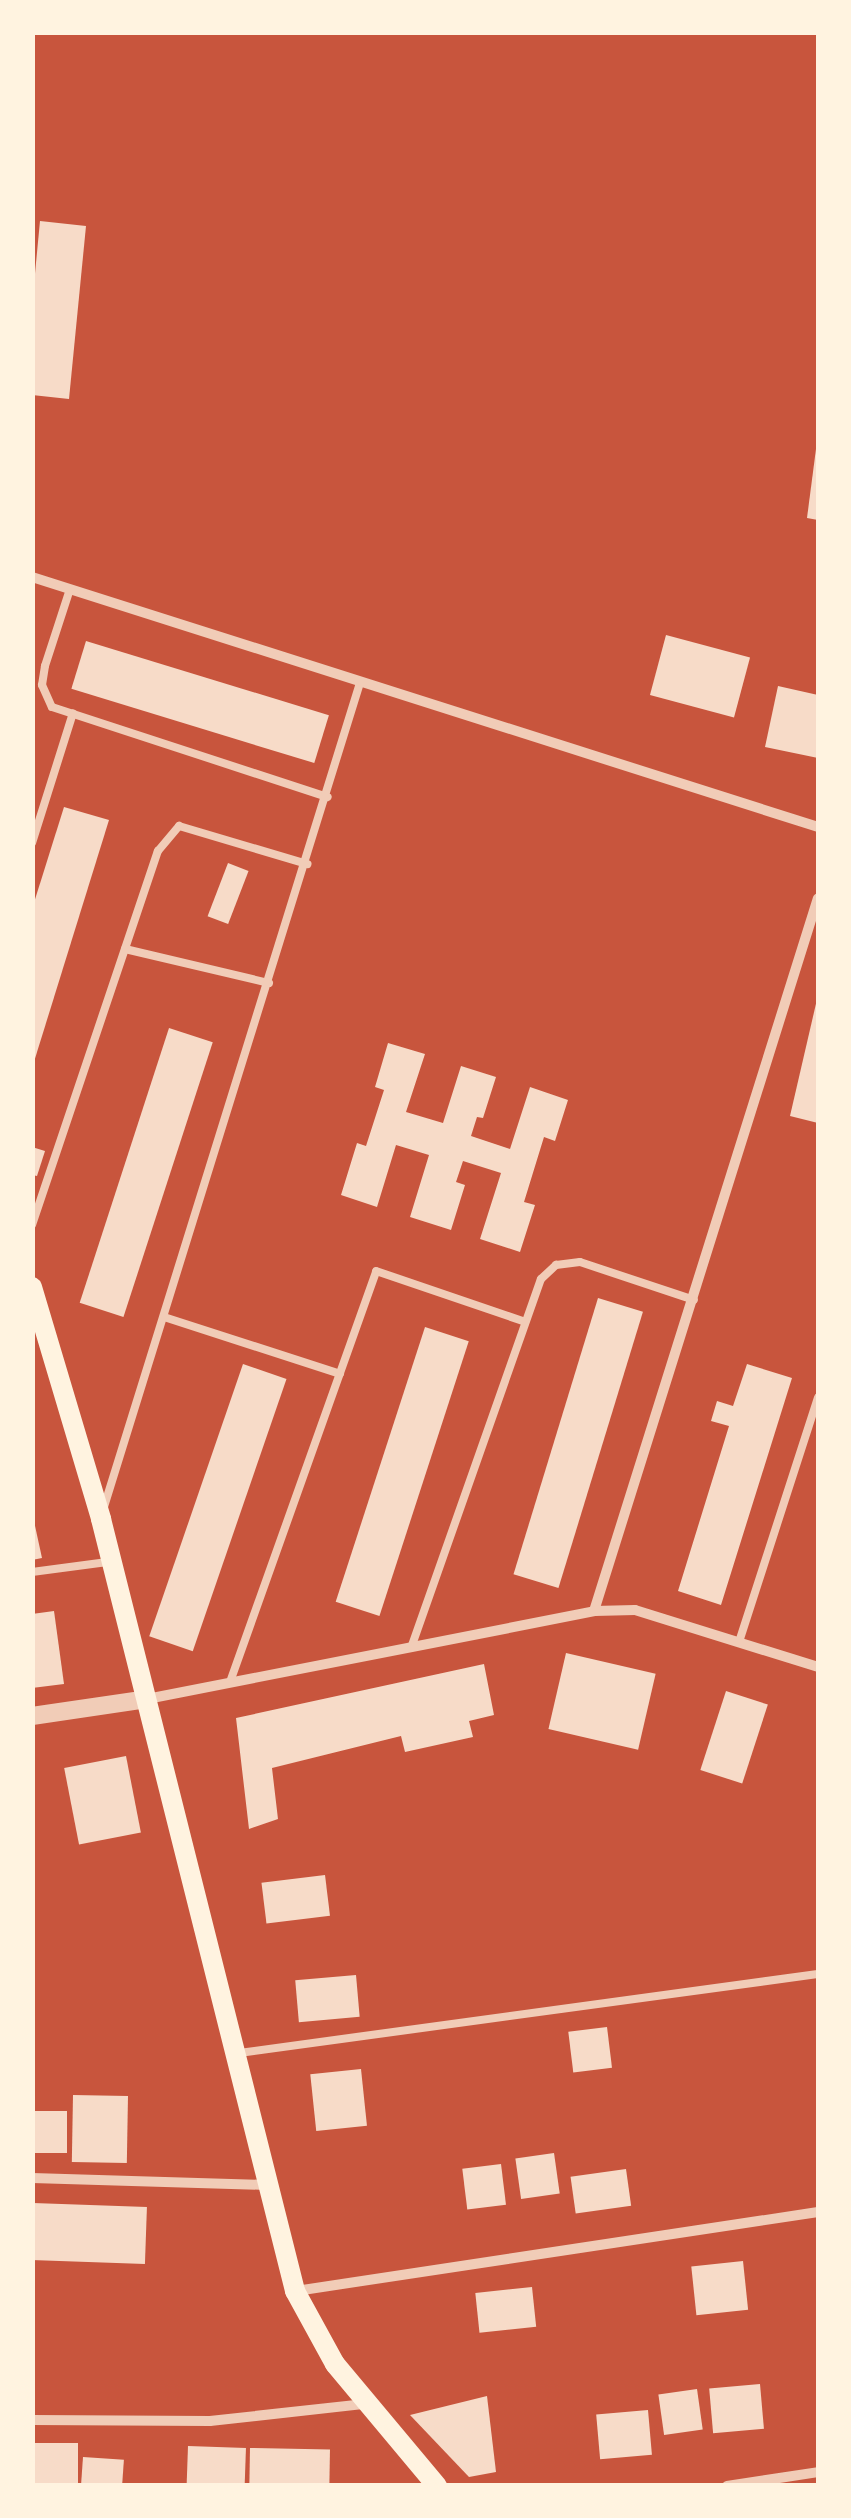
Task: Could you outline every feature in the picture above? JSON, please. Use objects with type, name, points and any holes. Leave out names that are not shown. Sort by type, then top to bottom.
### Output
[{"type":"main road","points":[[32,1287],[112,1561],[295,2291],[335,2364],[437,2486]]},
{"type":"street","points":[[32,576],[360,684],[818,827]]},
{"type":"street","points":[[594,1611],[818,898]]},
{"type":"street","points":[[32,1716],[147,1699],[594,1611],[635,1610],[818,1666]]},
{"type":"street","points":[[32,2178],[266,2185]]},
{"type":"street","points":[[295,2291],[818,2212]]},
{"type":"street","points":[[32,2420],[210,2422],[365,2404]]},
{"type":"street","points":[[727,2486],[818,2472]]},
{"type":"lane","points":[[70,589],[45,666],[46,700],[73,713],[328,798]]},
{"type":"lane","points":[[32,682],[45,666]]},
{"type":"lane","points":[[100,1519],[328,798],[360,684]]},
{"type":"lane","points":[[32,843],[73,713]]},
{"type":"lane","points":[[32,1225],[158,851],[179,826],[306,864]]},
{"type":"lane","points":[[125,948],[270,982]]},
{"type":"lane","points":[[410,1648],[541,1279],[556,1265],[580,1262],[694,1300]]},
{"type":"lane","points":[[230,1682],[376,1270],[523,1321]]},
{"type":"lane","points":[[164,1318],[340,1374]]},
{"type":"lane","points":[[739,1642],[818,1397]]},
{"type":"lane","points":[[32,1572],[112,1561]]},
{"type":"lane","points":[[235,2054],[818,1974]]},
{"type":"building","points":[[40,221],[86,226],[69,399],[32,395],[32,305]]},
{"type":"building","points":[[818,449],[818,520],[807,518]]},
{"type":"building","points":[[666,635],[750,658],[734,717],[650,695]]},
{"type":"building","points":[[86,641],[329,715],[314,763],[71,689]]},
{"type":"building","points":[[778,686],[818,695],[818,758],[765,747]]},
{"type":"building","points":[[64,807],[109,820],[33,1065],[32,909]]},
{"type":"building","points":[[228,863],[249,871],[228,924],[208,916]]},
{"type":"building","points":[[818,995],[818,1123],[790,1116]]},
{"type":"building","points":[[169,1028],[213,1042],[123,1317],[80,1303]]},
{"type":"building","points":[[388,1043],[425,1054],[406,1112],[443,1123],[461,1066],[496,1077],[483,1118],[477,1117],[471,1136],[510,1149],[530,1087],[568,1100],[555,1141],[544,1137],[524,1202],[535,1205],[520,1252],[480,1239],[501,1173],[463,1161],[456,1182],[465,1185],[451,1230],[410,1217],[429,1155],[396,1145],[377,1207],[341,1195],[357,1143],[366,1146],[384,1090],[375,1087]]},
{"type":"building","points":[[32,1147],[45,1151],[37,1176],[32,1175]]},
{"type":"building","points":[[598,1298],[643,1312],[558,1588],[514,1574]]},
{"type":"building","points":[[425,1327],[469,1341],[379,1616],[336,1602]]},
{"type":"building","points":[[243,1364],[286,1379],[193,1651],[149,1636]]},
{"type":"building","points":[[747,1364],[792,1378],[721,1605],[678,1591],[729,1426],[711,1421],[717,1401],[733,1406]]},
{"type":"building","points":[[32,1512],[42,1558],[32,1560]]},
{"type":"building","points":[[54,1611],[64,1684],[32,1688],[32,1614]]},
{"type":"building","points":[[566,1653],[656,1674],[638,1750],[548,1729]]},
{"type":"building","points":[[484,1664],[494,1715],[469,1721],[473,1737],[405,1752],[401,1736],[272,1768],[278,1819],[249,1829],[236,1718]]},
{"type":"building","points":[[726,1691],[768,1705],[742,1784],[700,1770]]},
{"type":"building","points":[[126,1756],[141,1833],[79,1845],[64,1768]]},
{"type":"building","points":[[325,1875],[330,1916],[266,1923],[261,1883]]},
{"type":"building","points":[[356,1975],[360,2017],[299,2022],[295,1980]]},
{"type":"building","points":[[607,2027],[612,2068],[573,2072],[568,2032]]},
{"type":"building","points":[[361,2069],[367,2126],[316,2131],[310,2074]]},
{"type":"building","points":[[73,2095],[128,2096],[127,2163],[72,2162]]},
{"type":"building","points":[[32,2111],[67,2111],[67,2153],[32,2153]]},
{"type":"building","points":[[554,2153],[560,2194],[521,2199],[515,2158]]},
{"type":"building","points":[[501,2164],[506,2205],[467,2209],[462,2169]]},
{"type":"building","points":[[626,2169],[631,2206],[576,2213],[571,2177]]},
{"type":"building","points":[[33,2203],[147,2207],[145,2264],[32,2260]]},
{"type":"building","points":[[743,2261],[748,2310],[696,2315],[691,2266]]},
{"type":"building","points":[[532,2287],[536,2327],[479,2333],[475,2293]]},
{"type":"building","points":[[760,2384],[764,2429],[713,2433],[709,2388]]},
{"type":"building","points":[[697,2389],[703,2430],[664,2435],[658,2394]]},
{"type":"building","points":[[487,2396],[496,2472],[469,2477],[410,2415]]},
{"type":"building","points":[[648,2410],[652,2455],[600,2459],[596,2415]]},
{"type":"building","points":[[32,2443],[78,2443],[78,2486],[32,2486]]},
{"type":"building","points":[[188,2446],[246,2448],[245,2486],[187,2486]]},
{"type":"building","points":[[250,2448],[330,2449],[329,2486],[249,2486]]},
{"type":"building","points":[[83,2457],[124,2460],[122,2486],[81,2486]]}]
